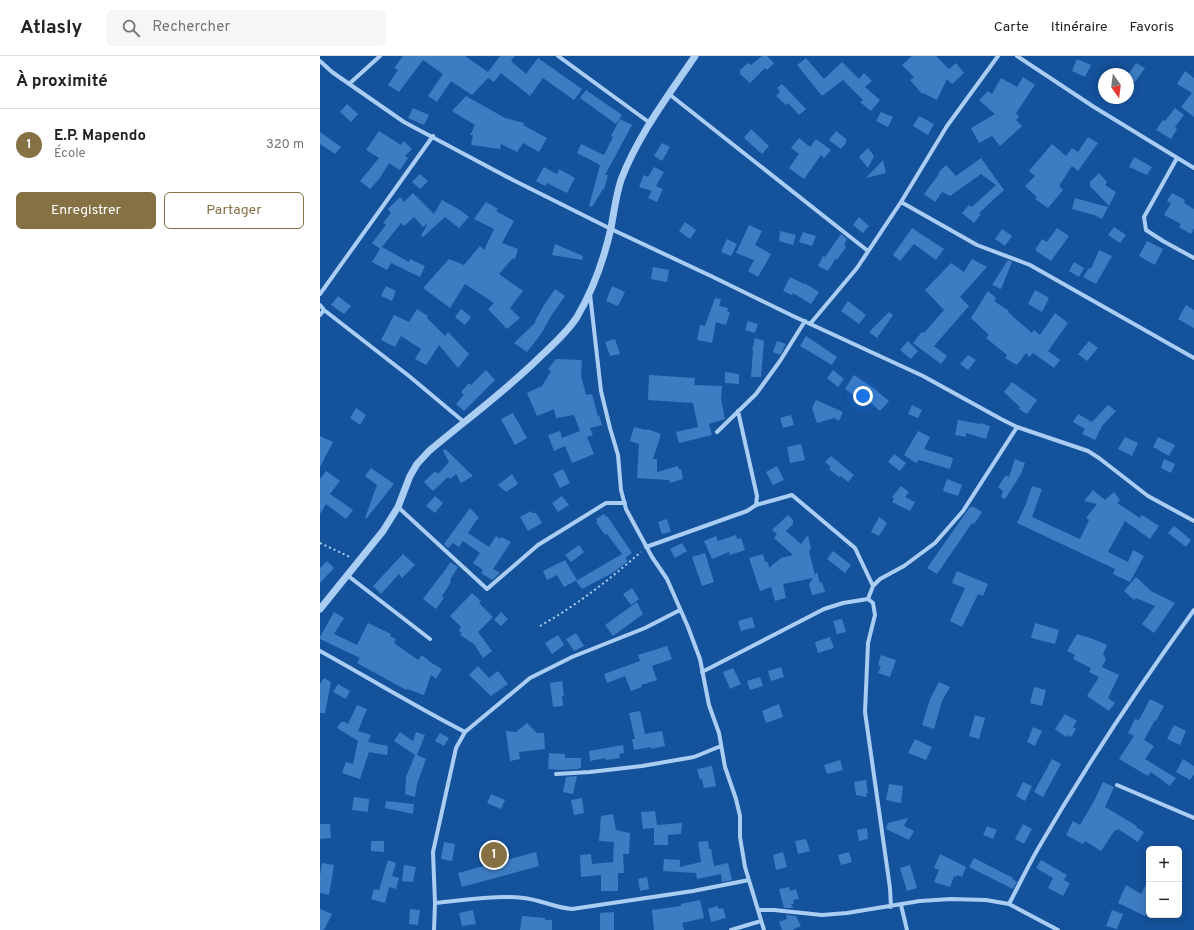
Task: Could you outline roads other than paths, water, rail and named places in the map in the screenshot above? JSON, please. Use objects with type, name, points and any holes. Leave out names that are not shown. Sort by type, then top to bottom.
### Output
[{"type":"street","points":[[349,84],[380,56]]},
{"type":"street","points":[[558,56],[650,123]]},
{"type":"street","points":[[320,609],[383,531],[398,507],[410,476],[417,464],[429,451],[521,375],[576,319],[590,294],[602,259],[621,182],[630,161],[650,123],[695,56]]},
{"type":"street","points":[[810,324],[857,268],[901,202],[947,126],[998,56]]},
{"type":"street","points":[[1017,56],[1094,108],[1194,168]]},
{"type":"street","points":[[320,61],[349,84],[404,122],[433,136],[513,180],[610,229],[922,376],[1001,420],[1017,427],[1088,451],[1148,496],[1194,520]]},
{"type":"street","points":[[669,94],[868,251]]},
{"type":"street","points":[[320,294],[433,136]]},
{"type":"street","points":[[1177,158],[1144,217],[1146,230],[1157,238],[1194,258]]},
{"type":"street","points":[[901,202],[977,245],[1030,265],[1194,358]]},
{"type":"street","points":[[590,294],[601,391],[618,455],[621,490],[626,509],[646,547],[666,579],[700,659],[709,705],[719,734],[725,767],[740,816],[740,837],[745,867],[764,930]]},
{"type":"street","points":[[320,305],[324,310],[409,376],[464,422]]},
{"type":"street","points":[[320,316],[324,310]]},
{"type":"street","points":[[717,432],[756,394],[780,361],[805,321]]},
{"type":"street","points":[[738,411],[757,496],[756,505]]},
{"type":"street","points":[[868,599],[873,586],[880,579],[904,566],[940,538],[963,511],[1017,427]]},
{"type":"street","points":[[646,547],[748,511],[756,505],[792,496],[855,548],[873,586]]},
{"type":"street","points":[[398,507],[487,589],[538,544],[606,503],[625,504]]},
{"type":"street","points":[[347,575],[430,639]]},
{"type":"street","points":[[702,672],[824,609],[843,603],[868,599],[873,603],[875,615],[868,643],[865,712],[890,888],[891,907]]},
{"type":"street","points":[[434,930],[435,903],[433,852],[456,748],[465,732],[530,678],[572,657],[645,628],[680,610]]},
{"type":"street","points":[[1009,904],[1038,848],[1100,749],[1160,657],[1194,610]]},
{"type":"street","points":[[320,651],[364,675],[429,714],[465,732]]},
{"type":"street","points":[[556,774],[590,772],[649,765],[694,757],[721,746]]},
{"type":"street","points":[[1117,785],[1194,818]]},
{"type":"street","points":[[435,903],[511,897],[527,898],[572,910],[693,891],[749,880]]},
{"type":"street","points":[[758,910],[774,910],[822,915],[847,914],[920,901],[950,899],[986,900],[1009,904],[1058,930]]},
{"type":"street","points":[[902,905],[907,930]]},
{"type":"street","points":[[731,930],[761,920]]},
{"type":"place","name":"E.P. Mapendo","points":[[494,855]]}]
